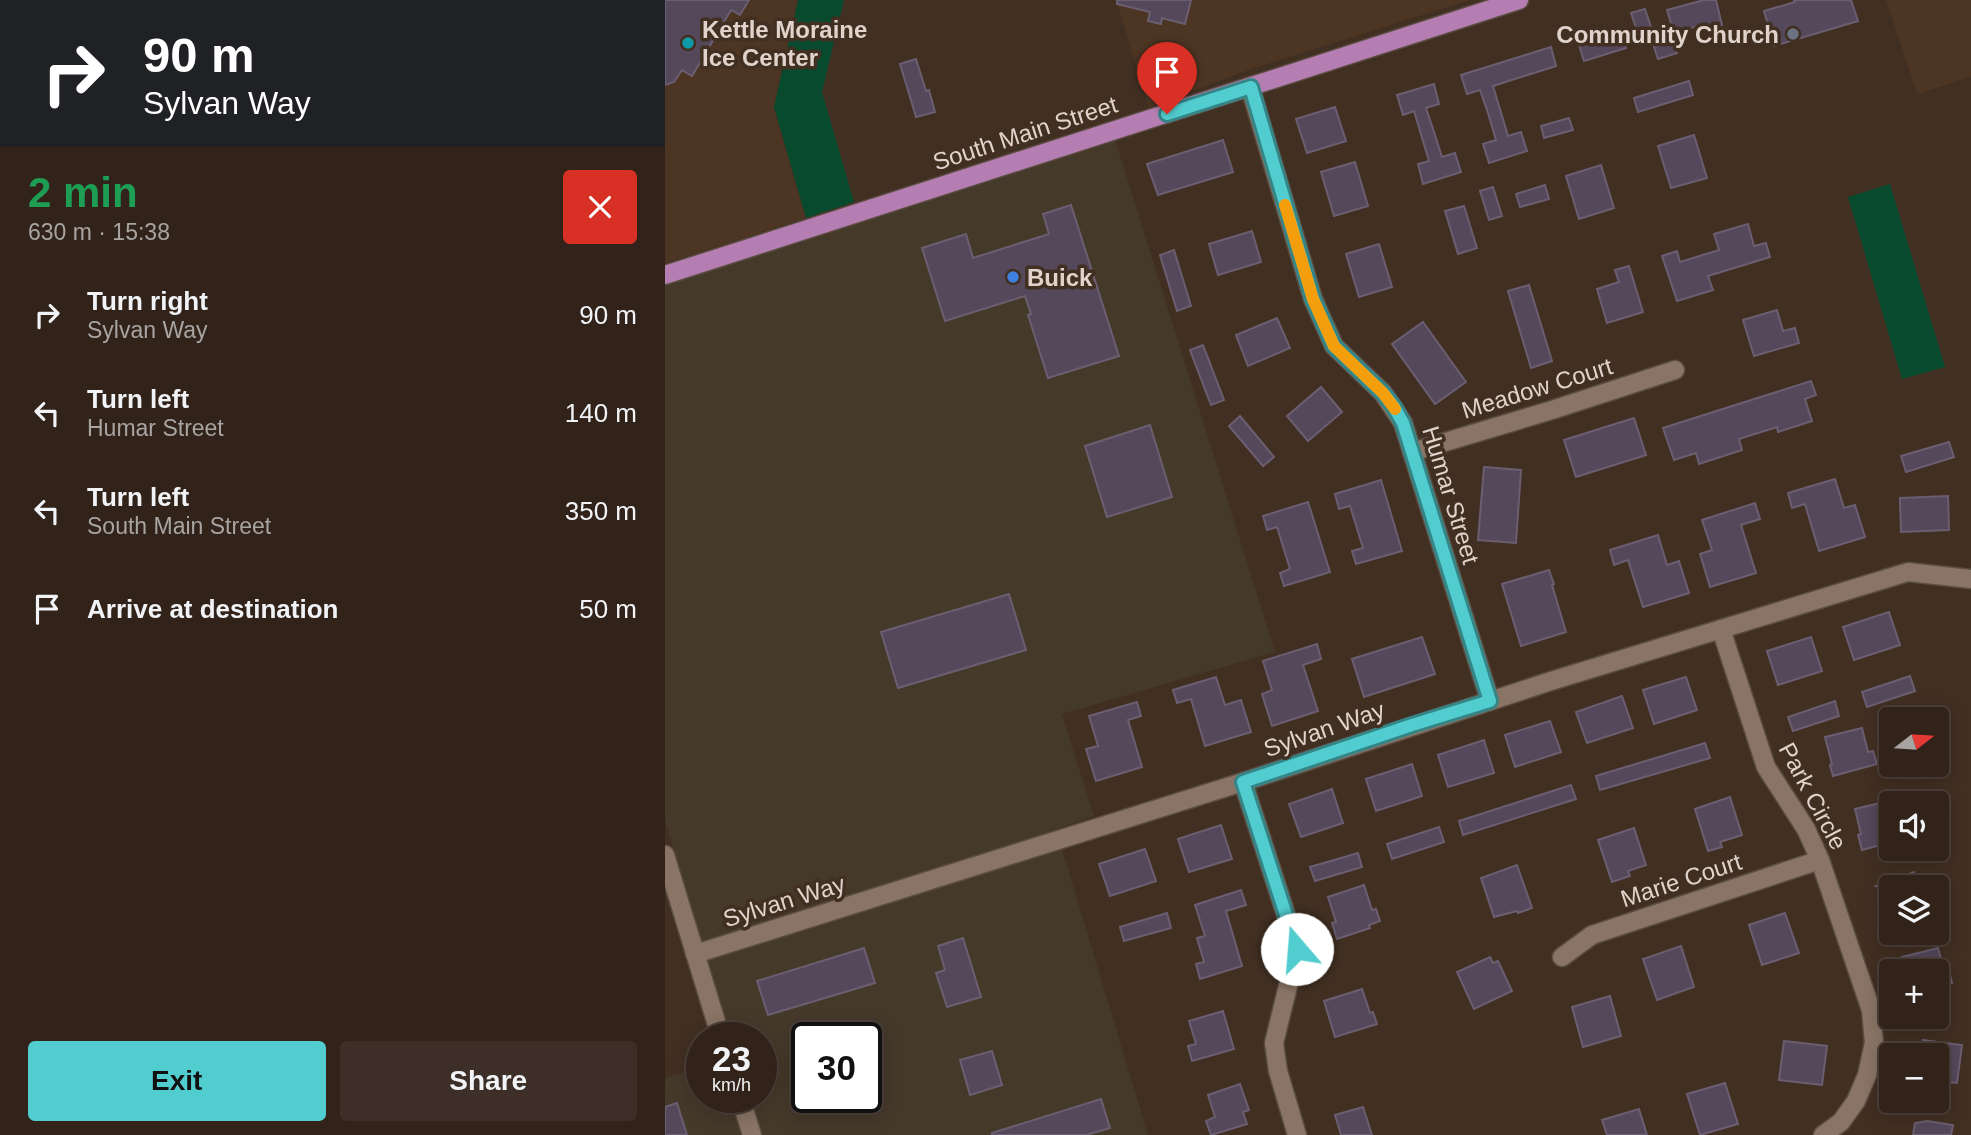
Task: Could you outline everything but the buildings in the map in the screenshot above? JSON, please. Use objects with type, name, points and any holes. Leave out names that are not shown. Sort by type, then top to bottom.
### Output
[{"type":"main road","name":"South Main Street","points":[[665,275],[1520,0]]},
{"type":"street","name":"Humar Street","points":[[1251,87],[1313,299],[1323,323],[1334,346],[1383,393],[1403,423],[1490,701]]},
{"type":"street","name":"Meadow Court","points":[[1412,452],[1675,370]]},
{"type":"street","name":"Sylvan Way","points":[[695,954],[1243,782],[1562,677],[1908,572],[1971,579]]},
{"type":"street","name":"Park Circle","points":[[1721,629],[1766,767],[1806,829],[1820,860],[1871,1010],[1874,1043],[1867,1076],[1856,1101],[1841,1122],[1823,1135]]},
{"type":"street","points":[[1243,782],[1297,949],[1274,1043],[1278,1071],[1297,1135]]},
{"type":"street","points":[[665,855],[716,1022]]},
{"type":"street","name":"Marie Court","points":[[1562,957],[1593,935],[1820,860]]},
{"type":"street","points":[[745,1113],[752,1135]]},
{"type":"shaded area","points":[[665,0],[798,0],[774,108],[806,218],[665,263]]},
{"type":"shaded area","points":[[1116,0],[1470,0],[1251,69],[1149,107]]},
{"type":"shaded area","points":[[1886,0],[1971,0],[1971,77],[1917,94]]},
{"type":"shaded area","points":[[1114,136],[1275,652],[1062,714],[1094,816],[1056,829],[1148,1135],[665,1135],[665,1078],[686,1072],[686,1113],[777,1113],[777,1022],[725,1022],[665,820],[665,282]]},
{"type":"green space","points":[[798,0],[844,0],[822,92],[854,202],[806,218],[774,107]]},
{"type":"green space","points":[[1890,184],[1945,367],[1902,379],[1848,197]]},
{"type":"slow traffic","points":[[1285,205],[1313,299],[1334,346],[1383,393],[1395,409]]},
{"type":"place","name":"Community Church","points":[[1793,34]]},
{"type":"place","name":"Kettle Moraine Ice Center","points":[[688,43]]},
{"type":"place","name":"Buick","points":[[1013,277]]},
{"type":"route","points":[[1167,114],[1251,87],[1313,299],[1334,346],[1383,393],[1403,423],[1490,701],[1243,782],[1297,949]]}]
